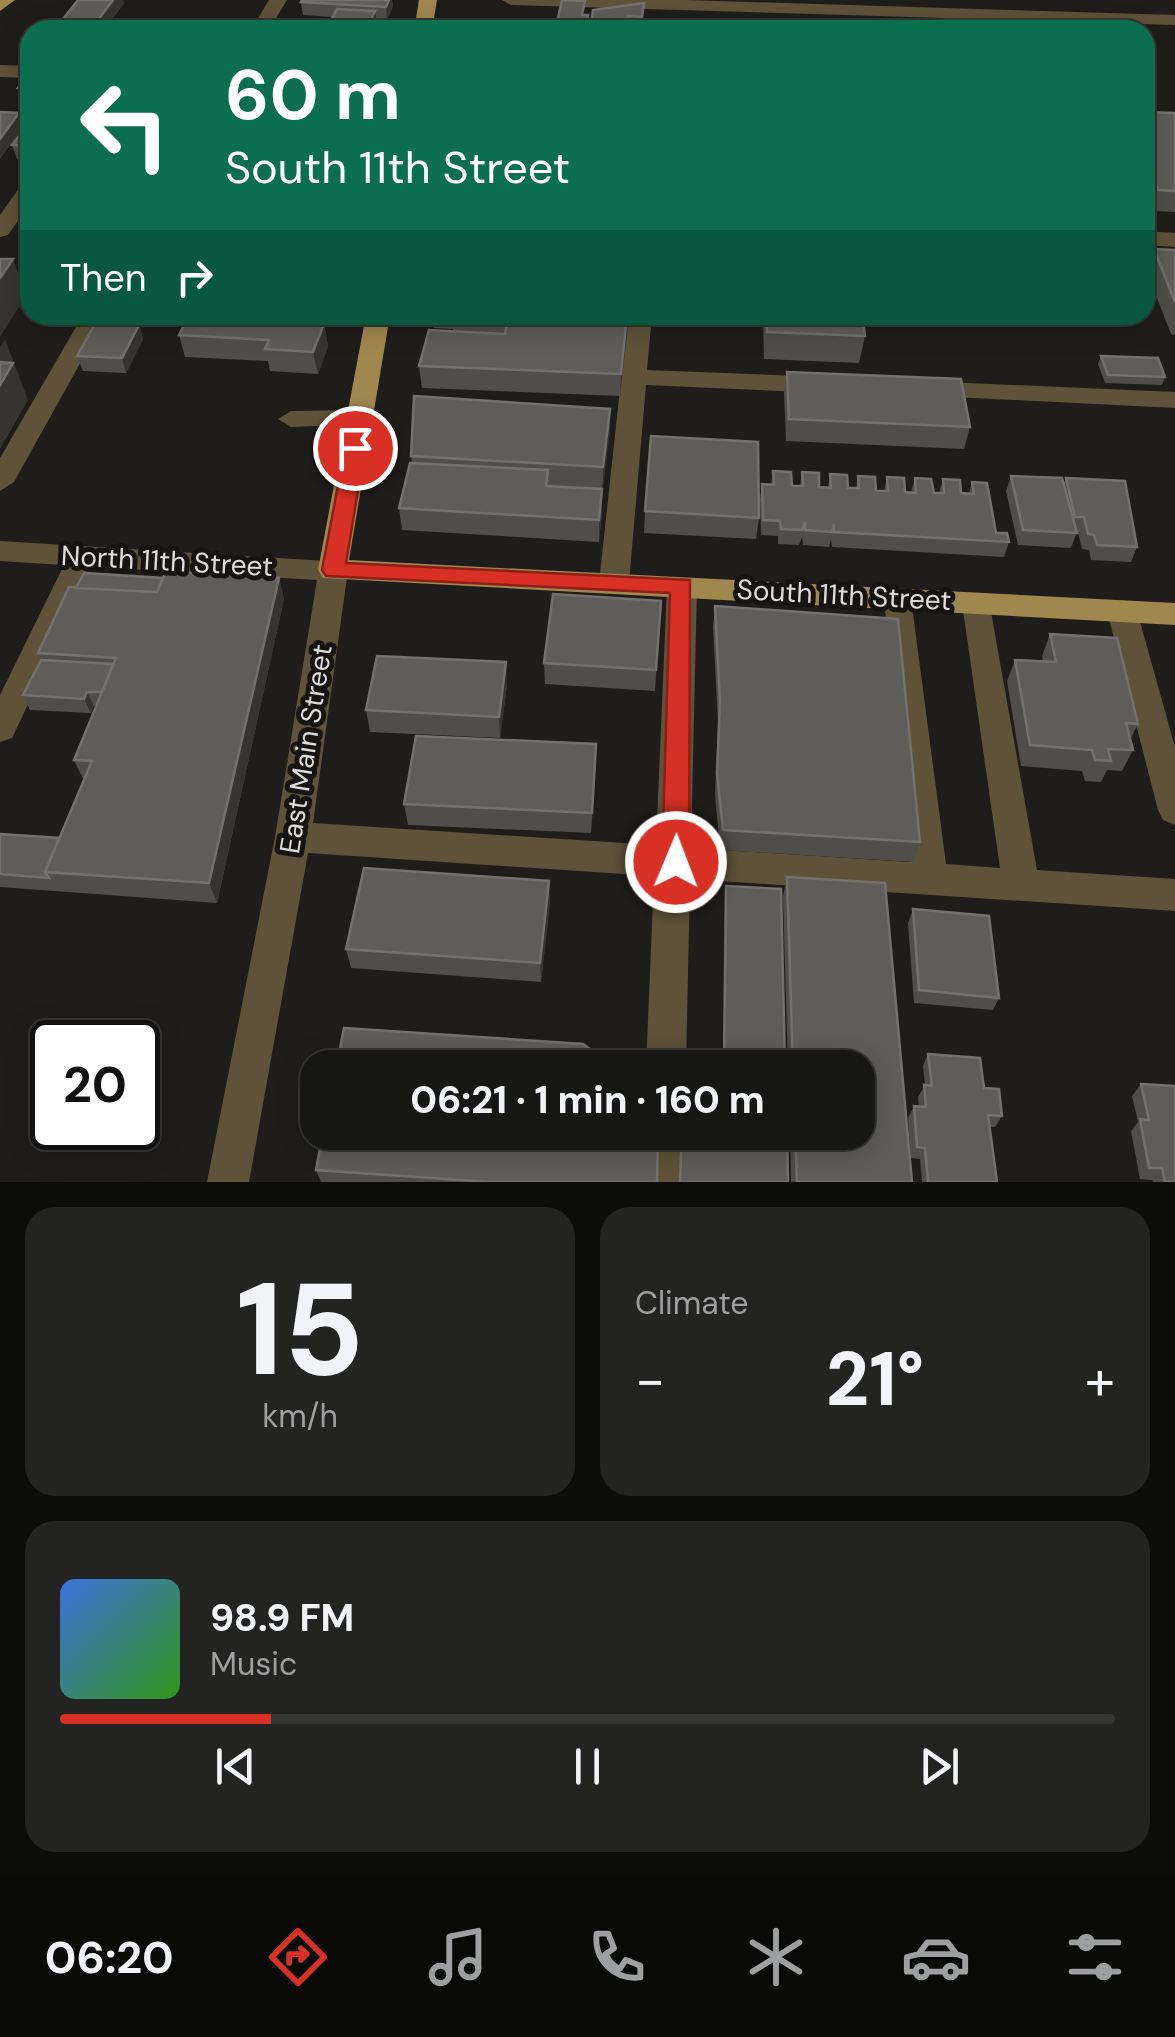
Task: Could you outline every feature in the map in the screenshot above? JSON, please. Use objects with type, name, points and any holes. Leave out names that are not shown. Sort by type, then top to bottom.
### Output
[{"type":"main road","points":[[0,6],[6,0]]},
{"type":"main road","name":"East Main Street","points":[[334,570],[376,325]]},
{"type":"main road","name":"South 11th Street","points":[[334,570],[1175,614]]},
{"type":"street","points":[[511,0],[1175,16],[1168,0]]},
{"type":"street","points":[[0,230],[20,204]]},
{"type":"street","points":[[0,482],[89,325]]},
{"type":"street","points":[[614,583],[639,325]]},
{"type":"street","points":[[634,376],[847,386]]},
{"type":"street","points":[[905,388],[1175,400]]},
{"type":"street","points":[[291,419],[360,418]]},
{"type":"street","name":"North 11th Street","points":[[0,552],[334,570]]},
{"type":"street","points":[[0,729],[84,556]]},
{"type":"street","name":"East Main Street","points":[[228,1182],[294,837],[334,570]]},
{"type":"street","points":[[667,1050],[682,586]]},
{"type":"street","points":[[900,598],[930,878]]},
{"type":"street","points":[[977,603],[1021,884]]},
{"type":"street","points":[[1122,611],[1175,810]]},
{"type":"street","points":[[294,837],[1175,895]]},
{"type":"street","points":[[660,1182],[662,1150]]},
{"type":"building","points":[[78,0],[113,0],[98,20],[63,19]]},
{"type":"building","points":[[302,0],[389,0],[386,7]]},
{"type":"building","points":[[562,0],[585,1],[582,15],[588,15],[587,20],[557,20]]},
{"type":"building","points":[[644,3],[642,17],[628,16],[627,20],[591,20],[593,10]]},
{"type":"building","points":[[337,9],[375,11],[371,20],[331,20]]},
{"type":"building","points":[[0,112],[19,113],[0,139]]},
{"type":"building","points":[[1155,112],[1175,113],[1175,191],[1158,190]]},
{"type":"building","points":[[1155,249],[1175,250],[1175,302],[1155,252]]},
{"type":"building","points":[[0,259],[13,259],[0,278]]},
{"type":"building","points":[[94,325],[139,325],[122,358],[77,356]]},
{"type":"building","points":[[184,325],[324,325],[313,352],[265,349],[269,340],[179,335]]},
{"type":"building","points":[[506,325],[626,325],[621,374],[419,366],[429,330],[505,334]]},
{"type":"building","points":[[767,325],[863,325],[865,336],[767,332]]},
{"type":"building","points":[[1101,356],[1158,358],[1165,377],[1108,375]]},
{"type":"building","points":[[0,362],[13,363],[0,385]]},
{"type":"building","points":[[787,372],[961,379],[970,427],[789,419]]},
{"type":"building","points":[[414,396],[610,409],[603,467],[411,456]]},
{"type":"building","points":[[651,436],[758,442],[759,518],[645,511]]},
{"type":"building","points":[[410,463],[548,470],[546,486],[602,489],[599,520],[399,508]]},
{"type":"building","points":[[773,471],[791,472],[792,486],[803,486],[802,472],[819,473],[819,487],[831,488],[830,474],[847,475],[848,488],[859,488],[858,476],[875,477],[876,491],[888,491],[887,477],[904,478],[905,492],[916,493],[915,478],[931,479],[934,493],[944,493],[943,479],[960,480],[961,493],[974,494],[972,482],[987,483],[996,533],[1007,533],[1009,542],[834,532],[834,524],[832,532],[805,530],[805,522],[802,530],[781,529],[780,521],[763,520],[762,484],[774,485]]},
{"type":"building","points":[[1011,476],[1062,478],[1077,533],[1023,530]]},
{"type":"building","points":[[1066,478],[1125,481],[1137,547],[1097,545],[1094,535],[1088,534],[1084,517],[1075,517]]},
{"type":"building","points":[[166,571],[279,578],[209,883],[45,872],[92,761],[74,760],[116,658],[38,653],[69,587],[157,592]]},
{"type":"building","points":[[84,573],[163,578],[157,592],[76,588]]},
{"type":"building","points":[[553,594],[661,601],[656,670],[544,663]]},
{"type":"building","points":[[715,606],[898,619],[920,842],[723,830],[717,773],[720,702]]},
{"type":"building","points":[[1050,634],[1117,638],[1138,724],[1126,723],[1133,750],[1108,749],[1111,761],[1095,760],[1092,750],[1030,745],[1015,660],[1056,662]]},
{"type":"building","points":[[377,656],[506,662],[499,717],[366,710]]},
{"type":"building","points":[[41,660],[113,664],[102,692],[87,692],[84,699],[23,695]]},
{"type":"building","points":[[416,736],[596,744],[592,813],[404,804]]},
{"type":"building","points":[[0,834],[59,838],[45,872],[49,878],[0,874]]},
{"type":"building","points":[[364,868],[549,881],[540,963],[346,949]]},
{"type":"building","points":[[787,877],[885,883],[912,1182],[797,1182],[796,1150],[875,1150],[875,1050],[792,1050]]},
{"type":"building","points":[[726,886],[781,889],[785,1050],[724,1050]]},
{"type":"building","points":[[913,909],[989,916],[999,998],[919,990]]},
{"type":"building","points":[[344,1028],[583,1044],[591,1050],[340,1050]]},
{"type":"building","points":[[928,1054],[980,1058],[984,1088],[999,1089],[1002,1116],[988,1115],[997,1182],[928,1182],[925,1148],[917,1147],[914,1106],[926,1107],[924,1085],[932,1086]]},
{"type":"building","points":[[1141,1084],[1175,1086],[1175,1182],[1165,1182],[1162,1168],[1149,1168],[1140,1119],[1149,1120]]},
{"type":"building","points":[[320,1150],[658,1150],[657,1182],[489,1182],[316,1170]]},
{"type":"building","points":[[681,1150],[787,1150],[788,1182],[680,1182]]},
{"type":"route","points":[[355,448],[334,570],[682,586],[676,862]]}]
